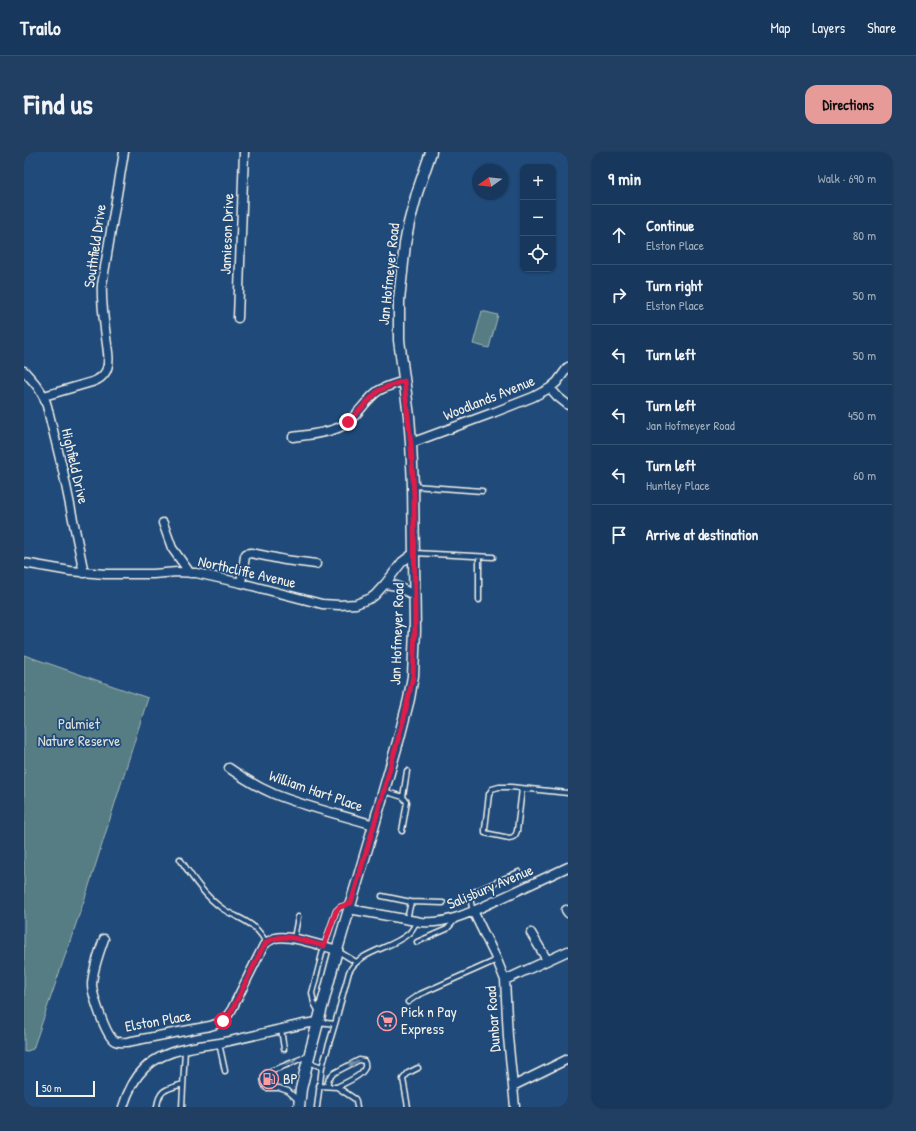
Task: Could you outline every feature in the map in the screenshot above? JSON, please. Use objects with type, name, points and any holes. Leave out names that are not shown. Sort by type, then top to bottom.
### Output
[{"type":"street","name":"Southfield Drive","points":[[44,396],[99,379],[104,375],[108,367],[102,305],[102,285],[124,152]]},
{"type":"street","name":"Jamieson Drive","points":[[238,318],[244,152]]},
{"type":"street","name":"Jan Hofmeyer Road","points":[[299,1104],[308,1058],[337,950],[384,791],[404,718],[411,684],[415,630],[413,486],[411,444],[399,340],[399,300],[405,244],[411,213],[416,193],[431,152]]},
{"type":"street","name":"Woodlands Avenue","points":[[411,444],[533,397],[550,388],[557,382],[568,367]]},
{"type":"street","name":"Highfield Drive","points":[[24,371],[40,389],[44,396],[63,471],[84,573]]},
{"type":"street","points":[[293,437],[342,427],[378,391],[404,381]]},
{"type":"street","points":[[550,388],[568,405]]},
{"type":"street","points":[[163,523],[172,548],[190,573]]},
{"type":"street","name":"Northcliffe Avenue","points":[[24,563],[84,573],[190,573],[207,575],[322,604],[339,605],[356,604],[366,601],[375,595],[402,562],[414,553]]},
{"type":"street","points":[[241,583],[246,554],[257,554],[285,560],[316,564]]},
{"type":"street","points":[[385,584],[397,586],[415,596]]},
{"type":"street","name":"William Hart Place","points":[[228,768],[246,780],[274,794],[374,825]]},
{"type":"street","name":"Salisbury Avenue","points":[[350,906],[429,923],[444,921],[473,911],[568,867]]},
{"type":"street","name":"Dunbar Road","points":[[473,911],[505,980],[508,1037],[515,1107]]},
{"type":"street","points":[[531,933],[547,960]]},
{"type":"street","points":[[267,943],[280,937],[293,938],[337,950]]},
{"type":"street","name":"Elston Place","points":[[104,939],[93,976],[92,988],[109,1036],[115,1041],[122,1042],[210,1026],[223,1021],[232,1010],[264,945],[267,943]]},
{"type":"street","points":[[505,980],[568,951]]},
{"type":"street","points":[[123,1107],[128,1091],[141,1072],[158,1057],[185,1048],[219,1043],[304,1024],[319,1018]]},
{"type":"street","points":[[513,1086],[568,1060]]},
{"type":"lane","points":[[413,486],[482,491]]},
{"type":"lane","points":[[414,553],[493,557]]},
{"type":"lane","points":[[479,557],[479,600]]},
{"type":"lane","points":[[403,797],[407,771]]},
{"type":"lane","points":[[522,789],[517,831],[515,836],[509,838],[485,833],[484,829],[490,790],[493,788],[511,787],[568,793]]},
{"type":"lane","points":[[384,791],[403,797],[406,801],[407,805],[402,831]]},
{"type":"lane","points":[[180,859],[190,874],[213,901],[223,910],[258,930],[267,943]]},
{"type":"lane","points":[[473,911],[471,895],[474,892],[519,872]]},
{"type":"lane","points":[[382,896],[410,902],[443,903]]},
{"type":"lane","points":[[407,919],[410,902]]},
{"type":"lane","points":[[335,1024],[319,1018],[312,996],[324,946],[336,911],[340,907],[350,906]]},
{"type":"lane","points":[[293,938],[298,917]]},
{"type":"lane","points":[[417,942],[447,929],[458,917]]},
{"type":"lane","points":[[318,1107],[322,1067],[349,972],[356,962],[405,936],[412,930],[417,921]]},
{"type":"lane","points":[[337,950],[356,962]]},
{"type":"lane","points":[[408,1002],[418,995],[497,960]]},
{"type":"lane","points":[[281,1029],[284,1049]]},
{"type":"lane","points":[[219,1043],[225,1071]]},
{"type":"lane","points":[[182,1107],[185,1048]]},
{"type":"lane","points":[[299,1104],[288,1092],[279,1088],[266,1088],[264,1085],[263,1076],[266,1072],[282,1067],[296,1060],[308,1058],[322,1067]]},
{"type":"lane","points":[[327,1086],[330,1077],[334,1073],[360,1060],[364,1061],[366,1067],[361,1073],[337,1087]]},
{"type":"lane","points":[[408,1107],[403,1079],[408,1073],[418,1068]]},
{"type":"lane","points":[[157,1107],[159,1096],[164,1090],[183,1084]]},
{"type":"lane","points":[[319,1086],[337,1087],[355,1099],[357,1107]]},
{"type":"green space","points":[[482,311],[498,315],[489,348],[473,344]]},
{"type":"green space","name":"Palmiet Nature Reserve","points":[[24,655],[148,698],[88,889],[33,1049],[24,1052]]},
{"type":"place","name":"Pick n Pay Express","points":[[387,1021]]},
{"type":"place","name":"BP","points":[[269,1079]]},
{"type":"route","points":[[223,1021],[232,1010],[264,945],[275,938],[285,937],[324,946],[334,913],[338,908],[345,904],[351,903],[409,699],[413,676],[415,630],[415,531],[409,416],[404,381],[378,391],[348,422]]}]
